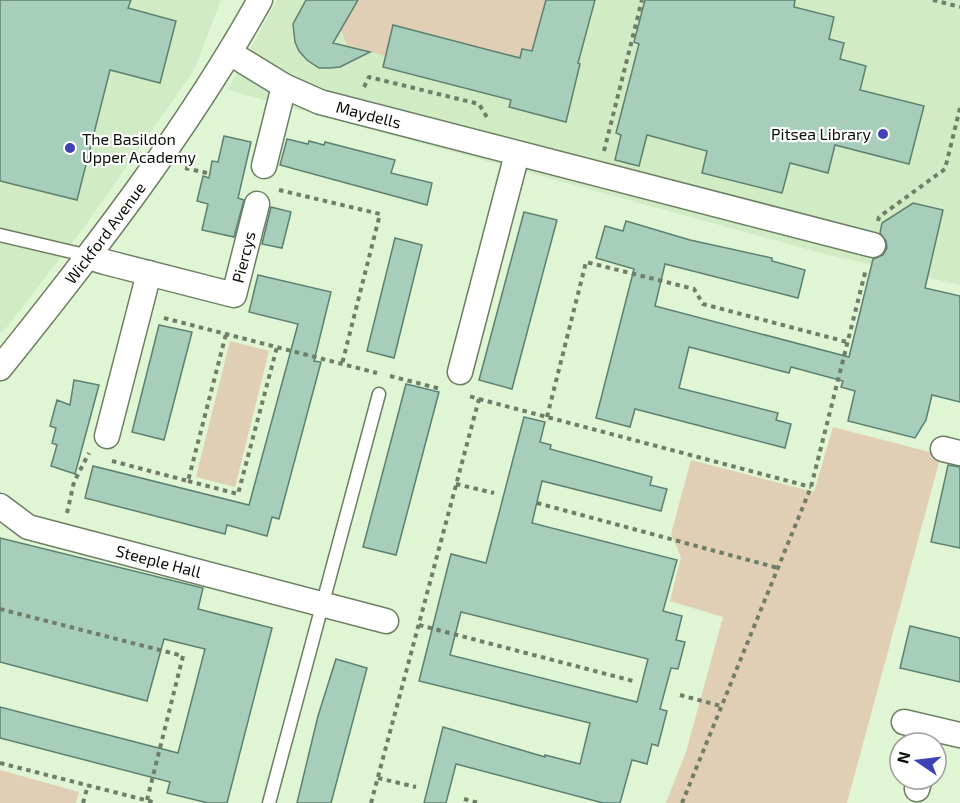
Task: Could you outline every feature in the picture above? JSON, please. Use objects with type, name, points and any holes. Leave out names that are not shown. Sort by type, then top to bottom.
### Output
[{"type":"street","name":"Wickford Avenue","points":[[0,367],[89,256],[230,53],[260,0]]},
{"type":"street","name":"Maydells","points":[[230,53],[284,86],[320,102],[873,245]]},
{"type":"street","points":[[263,186],[284,86]]},
{"type":"street","points":[[460,372],[517,154]]},
{"type":"street","name":"Piercys","points":[[89,256],[234,295],[263,186]]},
{"type":"street","points":[[103,447],[149,273]]},
{"type":"street","name":"Steeple Hall","points":[[0,506],[28,527],[386,621]]},
{"type":"street","points":[[904,722],[960,736]]},
{"type":"lane","points":[[0,235],[89,256]]},
{"type":"lane","points":[[269,803],[380,394]]},
{"type":"path","points":[[602,158],[642,0]]},
{"type":"path","points":[[933,0],[960,7]]},
{"type":"path","points":[[361,94],[369,77],[478,104],[489,121]]},
{"type":"path","points":[[682,803],[811,487],[879,217],[945,169],[960,108]]},
{"type":"path","points":[[185,168],[207,173]]},
{"type":"path","points":[[263,186],[380,214],[342,364]]},
{"type":"path","points":[[547,417],[586,262],[694,289],[703,304],[847,342]]},
{"type":"path","points":[[188,481],[226,334]]},
{"type":"path","points":[[109,461],[238,494],[277,347]]},
{"type":"path","points":[[479,399],[811,487]]},
{"type":"path","points":[[61,536],[74,482],[87,455],[103,447]]},
{"type":"path","points":[[87,455],[103,447]]},
{"type":"path","points":[[456,484],[494,493]]},
{"type":"path","points":[[537,503],[778,568]]},
{"type":"path","points":[[0,609],[183,656],[147,800]]},
{"type":"path","points":[[419,625],[633,681]]},
{"type":"path","points":[[680,695],[721,706]]},
{"type":"path","points":[[0,763],[157,803]]},
{"type":"path","points":[[378,778],[416,787]]},
{"type":"path","points":[[83,803],[88,785]]},
{"type":"path","points":[[464,799],[479,803]]},
{"type":"shaded area","name":"The Basildon Upper Academy","points":[[0,0],[221,0],[194,70],[85,226],[3,332],[0,332]]},
{"type":"shaded area","points":[[277,0],[960,0],[960,285],[825,254],[228,90]]},
{"type":"shaded area","points":[[358,0],[546,0],[532,51],[523,49],[520,58],[394,26],[386,56],[347,46],[341,29]]},
{"type":"shaded area","points":[[230,341],[269,351],[235,487],[196,477]]},
{"type":"shaded area","points":[[833,427],[941,455],[847,803],[666,803],[686,752],[723,617],[670,601],[681,557],[671,534],[691,460],[814,492]]},
{"type":"shaded area","points":[[0,770],[79,792],[76,803],[0,803]]},
{"type":"building","points":[[0,0],[131,0],[128,8],[176,21],[160,83],[110,70],[77,200],[0,181]]},
{"type":"building","points":[[306,0],[358,0],[333,43],[370,52],[340,67],[319,68],[307,60],[295,42],[293,24]]},
{"type":"building","points":[[546,0],[595,0],[578,63],[580,64],[566,122],[509,107],[511,100],[383,67],[393,25],[520,58],[522,49],[532,51]]},
{"type":"building","points":[[645,0],[795,0],[794,7],[834,17],[829,39],[844,43],[840,59],[866,66],[860,90],[924,106],[909,164],[835,145],[828,173],[790,163],[782,193],[702,173],[707,151],[647,135],[639,166],[615,160],[621,135],[616,133],[639,44],[634,42]]},
{"type":"building","points":[[224,136],[251,142],[238,198],[244,200],[234,237],[202,230],[208,204],[197,201],[203,176],[209,178],[212,161],[218,162]]},
{"type":"building","points":[[287,139],[308,144],[309,141],[324,145],[325,142],[395,160],[391,173],[432,183],[427,205],[280,165]]},
{"type":"building","points":[[913,203],[943,210],[925,288],[960,296],[960,402],[932,395],[926,420],[915,438],[848,421],[855,391],[841,387],[843,381],[791,367],[789,373],[689,347],[679,388],[778,413],[776,420],[791,424],[785,448],[635,409],[630,427],[596,418],[634,269],[596,258],[605,226],[623,231],[626,221],[690,240],[772,258],[772,261],[805,270],[798,298],[665,264],[655,306],[849,357],[873,259],[883,255],[887,248],[886,241],[880,233],[882,223]]},
{"type":"building","points":[[271,207],[291,212],[282,248],[262,244]]},
{"type":"building","points":[[524,212],[557,220],[512,389],[479,380]]},
{"type":"building","points":[[395,238],[422,245],[394,358],[367,351]]},
{"type":"building","points":[[258,275],[331,292],[314,361],[321,362],[279,519],[272,517],[267,536],[227,525],[225,534],[85,498],[93,466],[249,505],[298,324],[249,312]]},
{"type":"building","points":[[159,325],[192,332],[164,440],[132,432]]},
{"type":"building","points":[[74,380],[99,385],[75,474],[51,466],[57,445],[52,443],[56,428],[50,426],[57,400],[70,405]]},
{"type":"building","points":[[406,384],[439,392],[396,555],[363,547]]},
{"type":"building","points":[[524,417],[545,422],[540,442],[551,445],[550,449],[652,477],[650,485],[667,489],[661,511],[542,481],[532,523],[677,560],[663,611],[682,616],[676,640],[685,642],[678,669],[671,668],[660,709],[667,711],[658,746],[652,744],[647,764],[632,760],[620,803],[603,803],[456,764],[446,803],[424,803],[443,727],[545,757],[545,755],[580,764],[590,723],[419,681],[451,554],[486,563]],"holes":[[[461,612],[648,659],[637,702],[450,655]]]},
{"type":"building","points":[[948,465],[960,467],[960,548],[931,542]]},
{"type":"building","points":[[0,538],[203,588],[198,609],[272,628],[227,803],[208,803],[167,793],[170,782],[0,738],[0,707],[178,753],[205,649],[164,639],[147,701],[0,662]]},
{"type":"building","points":[[910,626],[960,638],[960,682],[900,668]]},
{"type":"building","points":[[336,659],[367,668],[331,803],[297,803],[318,716]]},
{"type":"place","name":"Pitsea Library","points":[[883,134]]},
{"type":"place","name":"The Basildon Upper Academy","points":[[70,148]]}]
